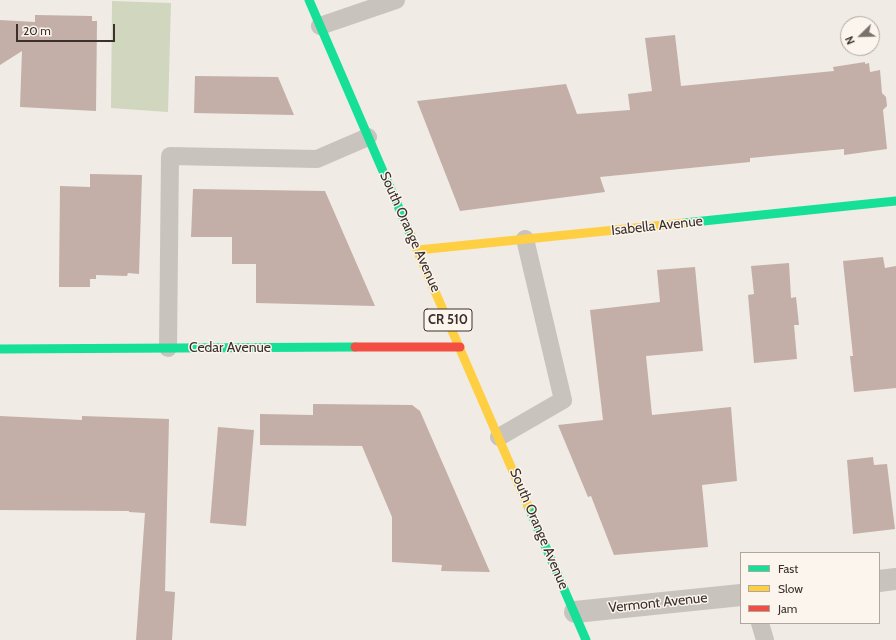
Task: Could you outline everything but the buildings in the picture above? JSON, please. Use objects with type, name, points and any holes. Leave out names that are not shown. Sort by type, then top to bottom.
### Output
[{"type":"street","name":"South Orange Avenue","points":[[309,0],[586,640]]},
{"type":"street","name":"Isabella Avenue","points":[[418,250],[896,201]]},
{"type":"street","name":"Cedar Avenue","points":[[0,348],[460,347]]},
{"type":"street","points":[[880,581],[896,579]]},
{"type":"street","name":"Vermont Avenue","points":[[575,612],[740,595]]},
{"type":"lane","points":[[320,26],[396,0]]},
{"type":"lane","points":[[168,348],[170,156],[317,159],[368,137]]},
{"type":"lane","points":[[499,437],[563,400],[525,239]]},
{"type":"lane","points":[[760,624],[765,640]]},
{"type":"green space","points":[[112,1],[171,3],[168,112],[111,108]]},
{"type":"traffic: fast","points":[[309,0],[411,236]]},
{"type":"traffic: fast","points":[[684,223],[896,201]]},
{"type":"traffic: fast","points":[[0,349],[355,347]]},
{"type":"traffic: fast","points":[[528,506],[586,640]]},
{"type":"traffic: slow","points":[[418,250],[684,223]]},
{"type":"traffic: slow","points":[[411,236],[528,506]]},
{"type":"traffic: jam","points":[[355,347],[460,347]]}]
